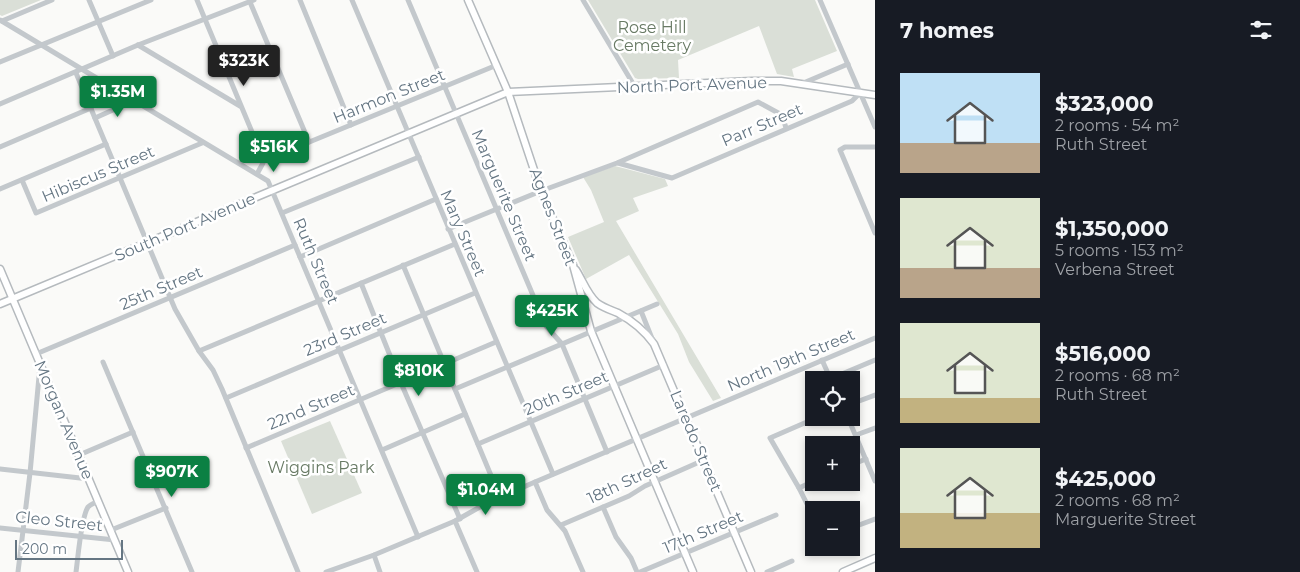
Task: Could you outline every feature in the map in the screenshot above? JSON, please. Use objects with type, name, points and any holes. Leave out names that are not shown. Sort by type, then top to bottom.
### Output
[{"type":"main road","name":"Agnes Street","points":[[468,0],[508,92],[541,191],[573,265],[591,332],[693,572]]},
{"type":"main road","name":"North Port Avenue","points":[[508,92],[781,81],[875,96]]},
{"type":"main road","name":"South Port Avenue","points":[[0,304],[508,92]]},
{"type":"main road","points":[[573,265],[588,293],[595,301],[604,308],[641,327],[654,344]]},
{"type":"main road","name":"Morgan Avenue","points":[[0,269],[128,572]]},
{"type":"main road","name":"Laredo Street","points":[[654,344],[751,572]]},
{"type":"main road","points":[[843,572],[875,558]]},
{"type":"street","points":[[1,20],[52,0]]},
{"type":"street","points":[[89,0],[113,56]]},
{"type":"street","points":[[0,62],[151,0]]},
{"type":"street","points":[[197,0],[263,161],[257,174]]},
{"type":"street","points":[[300,0],[351,125]]},
{"type":"street","name":"Mary Street","points":[[352,0],[553,474]]},
{"type":"street","name":"Marguerite Street","points":[[408,0],[546,326],[562,344],[607,452]]},
{"type":"street","points":[[583,0],[634,87]]},
{"type":"street","points":[[820,0],[875,126]]},
{"type":"street","points":[[0,104],[138,45],[252,1],[309,142]]},
{"type":"street","name":"Ruth Street","points":[[1,20],[79,71],[268,181],[418,537]]},
{"type":"street","points":[[138,45],[241,106]]},
{"type":"street","points":[[801,84],[848,64]]},
{"type":"street","name":"Harmon Street","points":[[263,161],[497,65]]},
{"type":"street","points":[[79,71],[95,118],[170,298],[197,349],[213,370],[298,572]]},
{"type":"street","name":"Parr Street","points":[[617,163],[672,178],[852,101],[860,93]]},
{"type":"street","points":[[95,118],[133,101]]},
{"type":"street","points":[[448,229],[541,191],[617,163],[758,102],[782,115],[786,128]]},
{"type":"street","points":[[0,147],[91,108]]},
{"type":"street","name":"Hibiscus Street","points":[[22,180],[36,213],[202,143]]},
{"type":"street","points":[[0,189],[106,144]]},
{"type":"street","points":[[875,146],[845,147],[840,150],[875,233]]},
{"type":"street","points":[[282,213],[419,157]]},
{"type":"street","points":[[300,257],[436,199]]},
{"type":"street","points":[[197,349],[455,244]]},
{"type":"street","name":"25th Street","points":[[36,354],[295,245]]},
{"type":"street","points":[[403,265],[500,497]]},
{"type":"street","points":[[361,283],[423,432],[477,572]]},
{"type":"street","name":"23rd Street","points":[[226,398],[475,293]]},
{"type":"street","points":[[455,389],[657,304]]},
{"type":"street","name":"Laredo Street","points":[[641,311],[654,344]]},
{"type":"street","name":"North 19th Street","points":[[326,572],[374,555],[458,520],[500,497],[875,338]]},
{"type":"street","name":"22nd Street","points":[[246,448],[496,342]]},
{"type":"street","points":[[822,360],[826,371]]},
{"type":"street","points":[[850,371],[875,360]]},
{"type":"street","points":[[103,362],[192,572]]},
{"type":"street","points":[[18,572],[30,473],[40,364]]},
{"type":"street","name":"20th Street","points":[[478,444],[664,365]]},
{"type":"street","points":[[38,390],[48,381]]},
{"type":"street","points":[[860,401],[875,395]]},
{"type":"street","points":[[382,450],[465,414]]},
{"type":"street","points":[[805,423],[770,438],[806,501]]},
{"type":"street","points":[[852,426],[875,481]]},
{"type":"street","points":[[856,435],[875,428]]},
{"type":"street","points":[[79,455],[133,432]]},
{"type":"street","points":[[860,461],[866,459]]},
{"type":"street","name":"18th Street","points":[[561,525],[629,496],[655,481],[704,460]]},
{"type":"street","points":[[0,469],[89,479]]},
{"type":"street","points":[[535,482],[547,510],[561,525],[583,572]]},
{"type":"street","points":[[799,488],[805,485]]},
{"type":"street","points":[[76,572],[86,510],[90,505],[98,501]]},
{"type":"street","points":[[603,507],[616,537],[631,558],[638,572]]},
{"type":"street","points":[[111,530],[166,508]]},
{"type":"street","name":"17th Street","points":[[638,572],[776,515]]},
{"type":"street","points":[[860,525],[875,519]]},
{"type":"street","name":"Cleo Street","points":[[0,528],[115,540]]},
{"type":"street","points":[[374,555],[380,572]]},
{"type":"street","points":[[767,572],[792,561]]},
{"type":"green space","points":[[0,0],[41,0],[2,16],[0,15]]},
{"type":"green space","name":"Rose Hill Cemetery","points":[[588,0],[815,0],[837,51],[792,69],[794,77],[777,74],[759,26],[678,60],[679,78],[638,79],[635,78]]},
{"type":"green space","points":[[615,166],[665,179],[668,186],[633,198],[639,211],[616,221],[721,398],[713,401],[689,362],[678,334],[629,255],[586,279],[568,237],[604,222],[591,190],[583,177]]},
{"type":"green space","name":"Wiggins Park","points":[[330,421],[362,493],[312,514],[281,441]]}]
